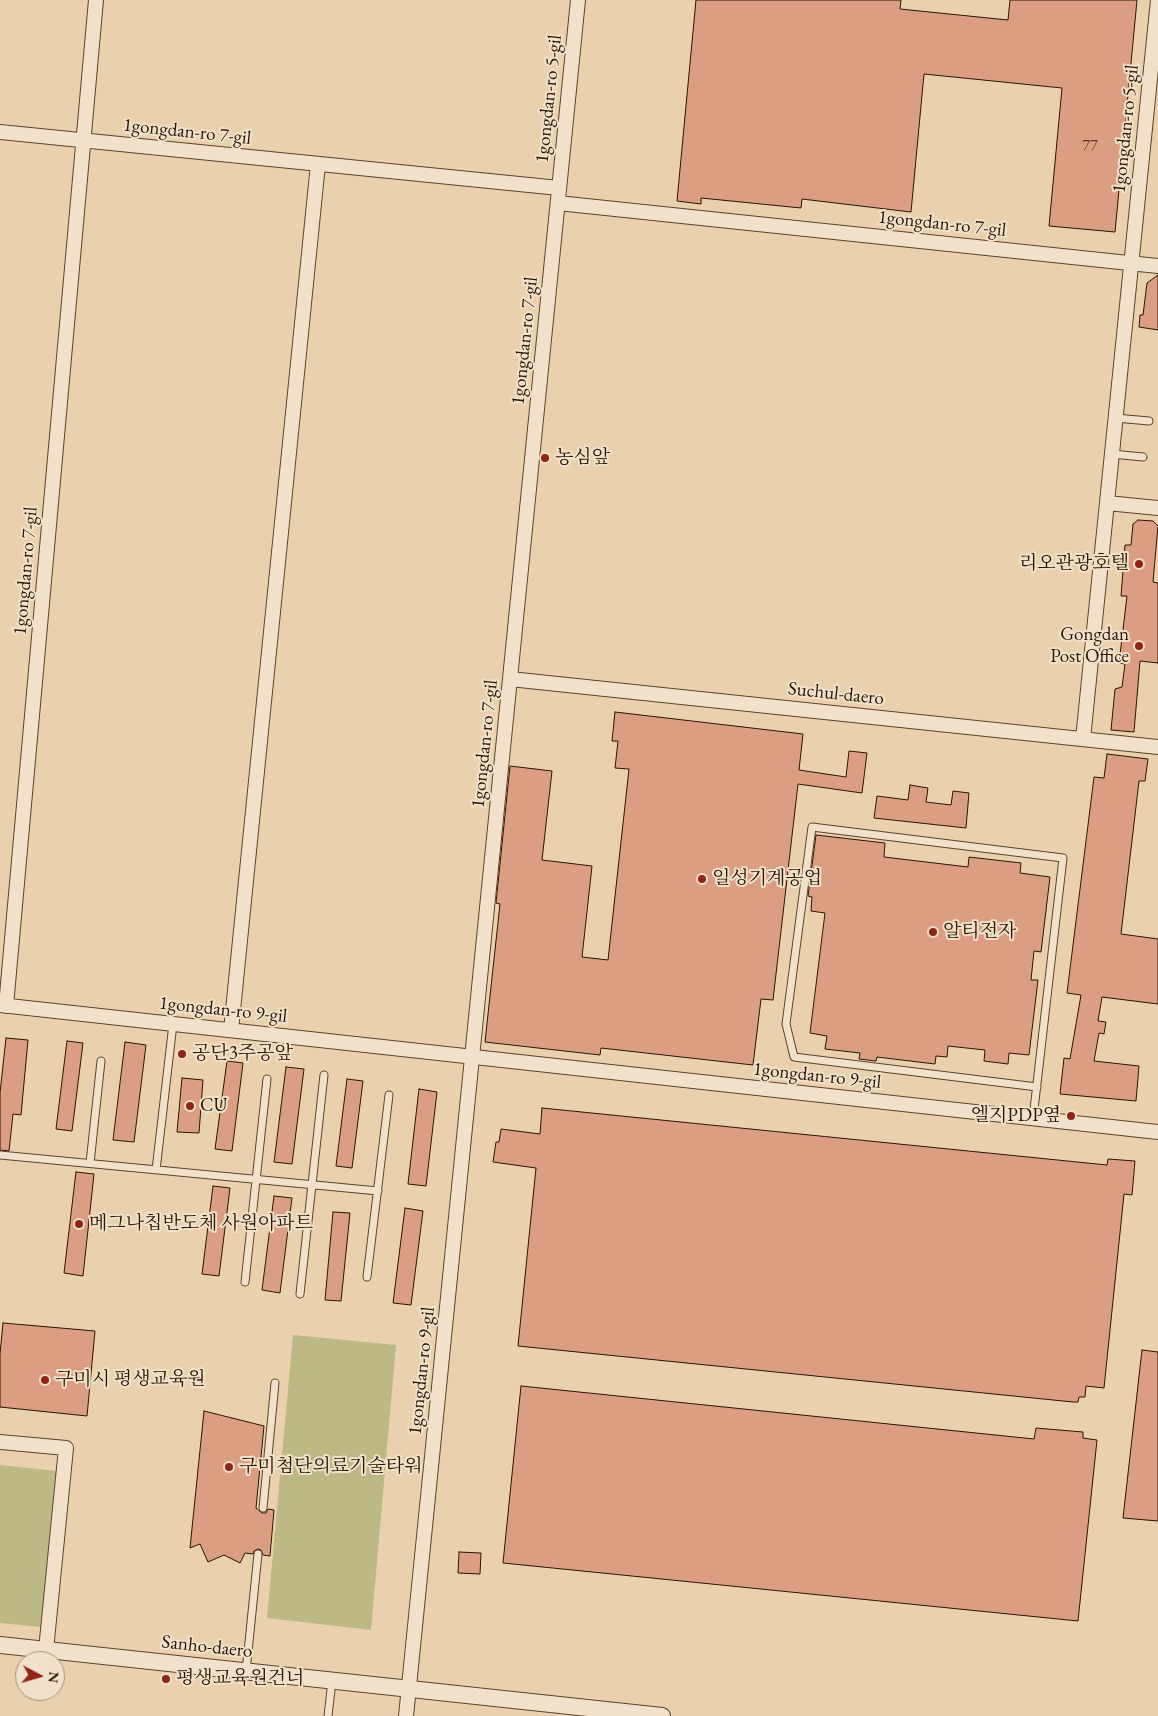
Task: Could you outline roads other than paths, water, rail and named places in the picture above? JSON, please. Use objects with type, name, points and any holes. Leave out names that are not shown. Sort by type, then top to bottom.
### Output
[{"type":"street","points":[[83,140],[96,0]]},
{"type":"street","name":"1gongdan-ro 5-gil","points":[[558,203],[578,0]]},
{"type":"street","name":"1gongdan-ro 5-gil","points":[[1131,263],[1156,39],[1158,0]]},
{"type":"street","name":"1gongdan-ro 7-gil","points":[[0,132],[559,188]]},
{"type":"street","name":"1gongdan-ro 7-gil","points":[[3,1005],[83,140]]},
{"type":"street","points":[[232,1030],[318,164]]},
{"type":"street","name":"1gongdan-ro 7-gil","points":[[472,1057],[558,203],[1158,266]]},
{"type":"street","points":[[1083,739],[1131,263]]},
{"type":"street","points":[[1107,503],[1158,508]]},
{"type":"street","name":"Suchul-daero","points":[[510,679],[1158,747]]},
{"type":"street","name":"1gongdan-ro 9-gil","points":[[3,1005],[1158,1132]]},
{"type":"street","name":"1gongdan-ro 9-gil","points":[[409,1689],[472,1057]]},
{"type":"street","points":[[0,1442],[66,1448],[46,1650]]},
{"type":"street","name":"Sanho-daero","points":[[0,1645],[662,1716]]},
{"type":"street","points":[[406,1716],[409,1689]]},
{"type":"lane","points":[[1116,418],[1149,421]]},
{"type":"lane","points":[[1112,454],[1143,457]]},
{"type":"lane","points":[[1034,1118],[1063,858],[812,827],[786,1024],[794,1057],[1037,1087]]},
{"type":"lane","points":[[156,1170],[172,1024]]},
{"type":"lane","points":[[90,1163],[101,1061]]},
{"type":"lane","points":[[300,1294],[324,1075]]},
{"type":"lane","points":[[245,1282],[267,1079]]},
{"type":"lane","points":[[367,1277],[390,1095]]},
{"type":"lane","points":[[0,1154],[378,1191]]},
{"type":"lane","points":[[262,1508],[275,1383]]},
{"type":"lane","points":[[246,1671],[258,1554]]},
{"type":"lane","points":[[328,1716],[332,1680]]},
{"type":"place","name":"농심앞","points":[[545,458]]},
{"type":"place","name":"리오관광호텔","points":[[1139,564]]},
{"type":"place","name":"Gongdan Post Office","points":[[1139,646]]},
{"type":"place","name":"일성기계공업","points":[[702,879]]},
{"type":"place","name":"알티전자","points":[[933,932]]},
{"type":"place","name":"공단3주공앞","points":[[182,1054]]},
{"type":"place","name":"CU","points":[[190,1106]]},
{"type":"place","name":"엘지PDP옆","points":[[1071,1116]]},
{"type":"place","name":"메그나칩반도체 사원아파트","points":[[79,1224]]},
{"type":"place","name":"구미시 평생교육원","points":[[45,1380]]},
{"type":"place","name":"구미첨단의료기술타워","points":[[229,1467]]},
{"type":"place","name":"평생교육원건너","points":[[166,1679]]}]
